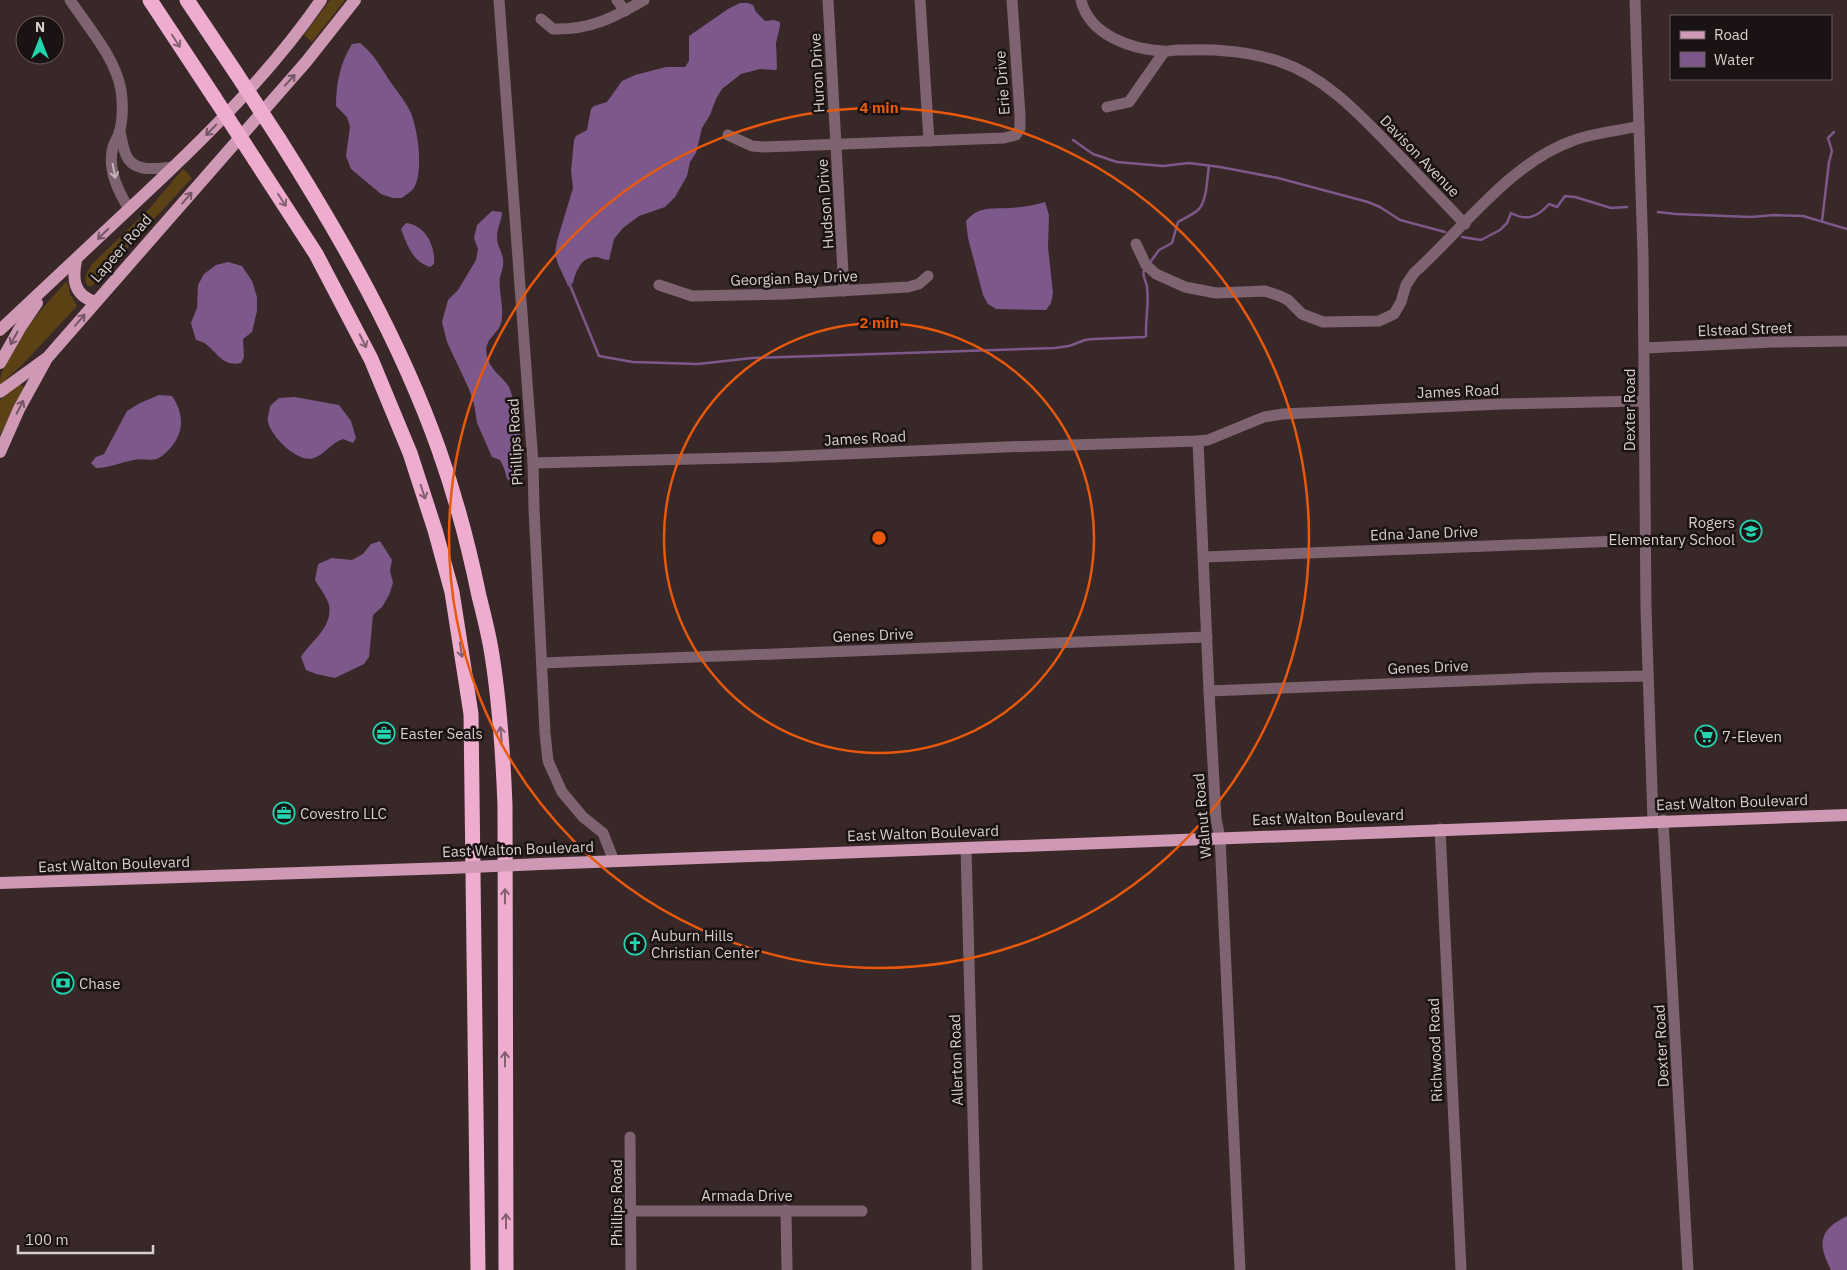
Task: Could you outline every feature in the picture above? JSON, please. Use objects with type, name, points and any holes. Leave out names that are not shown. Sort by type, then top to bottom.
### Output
[{"type":"highway","points":[[150,0],[316,254],[372,359],[410,453],[452,592],[471,714],[478,1270]]},
{"type":"highway","points":[[187,0],[316,197],[389,330],[439,450],[473,568],[492,654],[502,736],[506,805],[506,1270]]},
{"type":"main road","name":"Lapeer Road","points":[[0,330],[174,167],[281,54],[321,0]]},
{"type":"main road","name":"Lapeer Road","points":[[0,392],[48,357],[306,62],[355,0]]},
{"type":"main road","points":[[76,260],[74,277],[78,292],[95,302]]},
{"type":"main road","points":[[0,363],[20,328],[50,285]]},
{"type":"main road","points":[[0,452],[19,409],[48,357]]},
{"type":"main road","name":"East Walton Boulevard","points":[[0,884],[1847,814]]},
{"type":"street","points":[[70,0],[105,52],[118,77],[122,101],[120,132],[126,156],[135,165],[150,169],[174,167]]},
{"type":"street","name":"Phillips Road","points":[[499,0],[533,463],[545,733],[548,761],[562,792],[583,816],[603,833],[614,861]]},
{"type":"street","points":[[617,0],[625,11]]},
{"type":"street","points":[[540,19],[553,29],[566,30],[600,23],[644,0]]},
{"type":"street","name":"Huron Drive","points":[[828,0],[836,145]]},
{"type":"street","points":[[728,135],[752,146],[929,141],[920,0]]},
{"type":"street","name":"Erie Drive","points":[[929,141],[1004,138],[1016,135],[1020,128],[1012,0]]},
{"type":"street","name":"Davison Avenue","points":[[1081,0],[1089,18],[1100,30],[1135,47],[1164,52],[1204,50],[1252,54],[1279,61],[1305,74],[1328,88],[1355,110],[1465,224]]},
{"type":"street","name":"Dexter Road","points":[[1635,0],[1644,348],[1643,401],[1648,676],[1688,1270]]},
{"type":"street","points":[[1107,108],[1129,102],[1164,52]]},
{"type":"street","points":[[1136,244],[1146,265],[1156,274],[1185,287],[1216,293],[1265,291],[1288,300],[1302,314],[1323,322],[1379,322],[1394,314],[1401,302],[1406,285],[1414,273],[1511,178],[1540,157],[1572,141],[1639,126]]},
{"type":"street","points":[[120,132],[113,146],[113,169],[118,187],[129,209]]},
{"type":"street","name":"Hudson Drive","points":[[836,145],[844,291]]},
{"type":"street","name":"Georgian Bay Drive","points":[[659,286],[692,296],[844,291],[908,287],[919,284],[928,276]]},
{"type":"street","name":"Elstead Street","points":[[1644,348],[1773,342],[1847,341]]},
{"type":"street","name":"James Road","points":[[533,463],[775,457],[1005,446],[1198,441],[1208,440],[1264,417],[1317,411],[1643,401]]},
{"type":"street","name":"Walnut Road","points":[[1198,441],[1216,819],[1220,838],[1240,1270]]},
{"type":"street","name":"Edna Jane Drive","points":[[1204,557],[1645,540]]},
{"type":"street","name":"Genes Drive","points":[[542,663],[1207,637]]},
{"type":"street","name":"Genes Drive","points":[[1209,691],[1648,676]]},
{"type":"street","name":"Richwood Road","points":[[1440,829],[1461,1270]]},
{"type":"street","name":"Allerton Road","points":[[966,848],[977,1270]]},
{"type":"street","name":"Phillips Road","points":[[630,1136],[632,1270]]},
{"type":"street","points":[[786,1210],[788,1270]]},
{"type":"street","name":"Armada Drive","points":[[631,1211],[862,1211]]},
{"type":"shaded area","points":[[330,0],[345,0],[312,42],[304,35]]},
{"type":"shaded area","points":[[183,169],[192,178],[92,286],[88,286],[85,279],[90,266],[149,209]]},
{"type":"shaded area","points":[[66,282],[77,306],[23,364],[0,385],[7,359],[15,345],[25,330]]},
{"type":"shaded area","points":[[20,384],[24,387],[0,435],[0,400]]},
{"type":"water","points":[[740,3],[753,5],[756,12],[765,21],[774,20],[780,22],[776,43],[776,70],[760,69],[741,74],[722,89],[702,128],[696,153],[690,162],[687,176],[675,197],[665,207],[639,216],[623,228],[614,239],[609,260],[597,257],[587,259],[580,265],[573,283],[568,286],[555,254],[573,188],[571,171],[574,140],[576,136],[587,130],[591,109],[594,106],[607,102],[622,81],[635,75],[666,67],[685,67],[689,61],[689,36]]},
{"type":"water","points":[[360,43],[373,55],[404,101],[415,126],[419,148],[419,171],[414,188],[402,198],[393,198],[381,194],[351,169],[346,156],[350,127],[347,117],[336,106],[337,90],[342,66],[348,51],[352,44]]},
{"type":"water","points":[[1045,202],[1049,215],[1048,247],[1053,293],[1051,303],[1046,310],[996,309],[988,304],[983,295],[968,238],[966,221],[975,213],[986,209],[1023,207]]},
{"type":"water","points":[[492,211],[502,212],[497,237],[503,261],[500,277],[502,317],[501,323],[486,350],[493,369],[509,387],[517,413],[520,442],[514,484],[507,479],[500,460],[492,457],[477,423],[469,389],[447,342],[442,322],[448,300],[458,290],[476,260],[478,249],[474,238],[477,225]]},
{"type":"water","points":[[406,223],[419,228],[428,238],[434,257],[434,264],[430,267],[419,261],[408,247],[401,229]]},
{"type":"water","points":[[228,262],[242,266],[252,281],[257,297],[257,311],[252,332],[243,339],[244,357],[241,363],[235,364],[226,361],[206,344],[196,340],[191,323],[197,308],[198,285],[204,274],[216,265]]},
{"type":"water","points":[[159,395],[172,396],[180,415],[181,427],[179,434],[170,448],[157,459],[137,459],[96,468],[91,463],[96,457],[104,454],[127,411]]},
{"type":"water","points":[[295,397],[339,405],[351,421],[356,438],[353,443],[343,439],[318,456],[308,459],[300,457],[286,448],[270,428],[268,416],[270,406],[279,398]]},
{"type":"water","points":[[380,541],[392,560],[390,571],[393,583],[382,607],[373,615],[369,657],[364,664],[335,678],[306,670],[301,657],[325,627],[329,613],[328,602],[315,580],[318,564],[332,558],[352,560],[363,554],[371,544]]},
{"type":"water","points":[[1847,1216],[1847,1270],[1831,1270],[1824,1252],[1823,1238],[1831,1227]]},
{"type":"waterway","points":[[1822,221],[1832,151],[1828,138],[1834,132]]},
{"type":"waterway","points":[[1073,140],[1093,154],[1117,162],[1163,166],[1189,163],[1278,178],[1368,202],[1380,207],[1400,220],[1445,232]]},
{"type":"waterway","points":[[1149,264],[1159,250],[1172,243],[1178,222],[1195,213],[1202,205],[1209,166]]},
{"type":"waterway","points":[[1462,237],[1481,240],[1500,230],[1507,223],[1511,213],[1522,217],[1531,217],[1549,204],[1557,207],[1565,196],[1575,197],[1611,208],[1627,207]]},
{"type":"waterway","points":[[1658,212],[1751,217],[1774,215],[1803,216],[1847,229]]},
{"type":"waterway","points":[[570,285],[599,356],[633,362],[698,364],[752,358],[1055,348],[1093,339],[1144,337],[1146,336],[1148,298],[1144,275],[1145,268]]},
{"type":"place","name":"Rogers Elementary School","points":[[1751,531]]},
{"type":"place","name":"Easter Seals","points":[[384,733]]},
{"type":"place","name":"7-Eleven","points":[[1706,736]]},
{"type":"place","name":"Covestro LLC","points":[[284,813]]},
{"type":"place","name":"Auburn Hills Christian Center","points":[[635,944]]},
{"type":"place","name":"Chase","points":[[63,983]]}]
